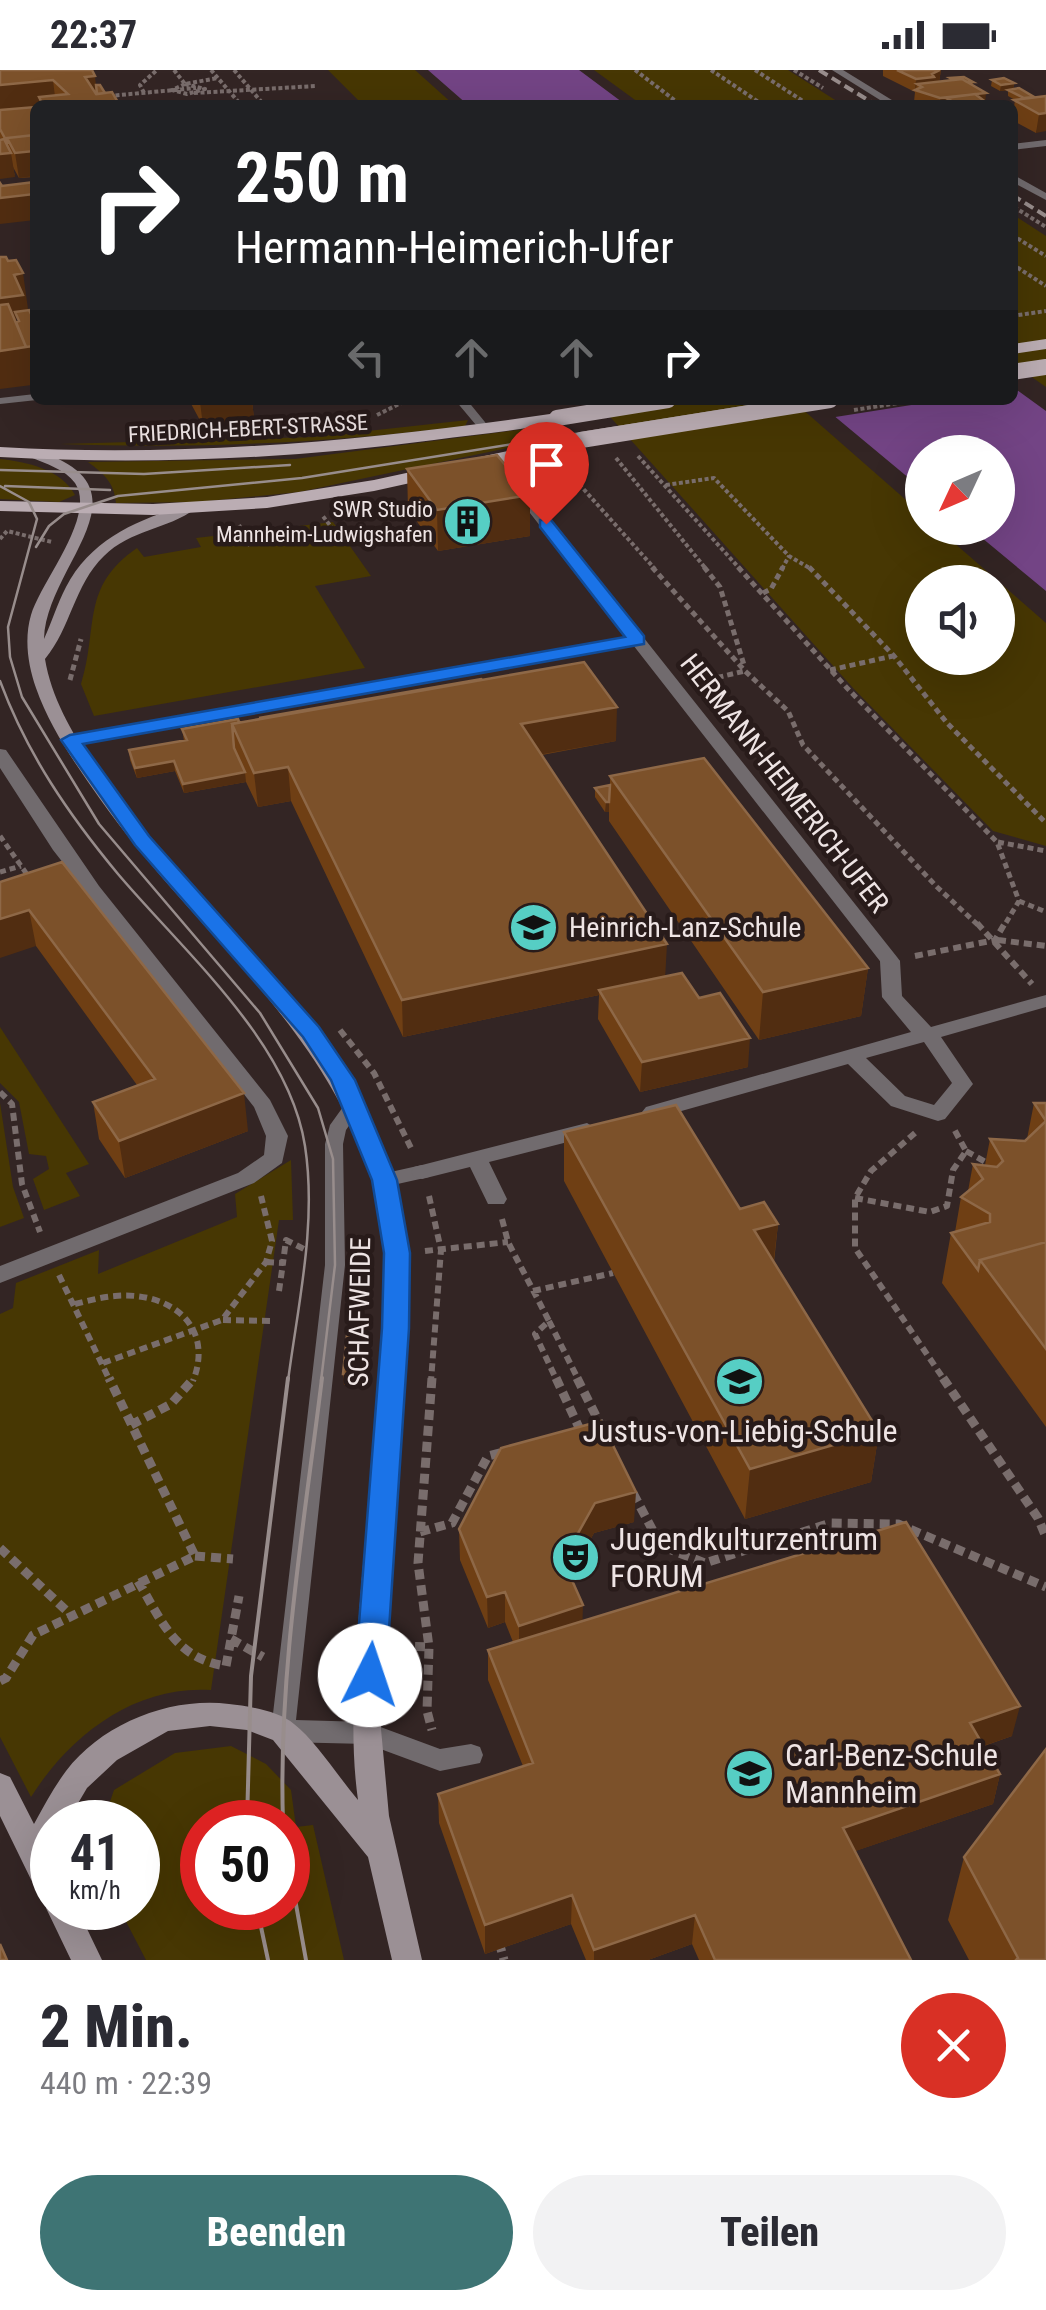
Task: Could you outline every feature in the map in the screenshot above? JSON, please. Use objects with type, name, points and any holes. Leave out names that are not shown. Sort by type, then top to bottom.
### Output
[{"type":"main road","points":[[1018,348],[1046,344]]},
{"type":"main road","points":[[1018,371],[1046,367]]},
{"type":"main road","name":"FRIEDRICH-EBERT-STRASSE","points":[[0,452],[174,458],[281,453],[480,422],[557,418],[637,405]]},
{"type":"main road","points":[[0,506],[89,510],[188,508],[309,497],[581,440],[799,405]]},
{"type":"main road","points":[[35,454],[58,464],[84,484],[90,495],[89,510]]},
{"type":"main road","points":[[36,658],[52,644],[66,603],[90,560],[108,542],[188,508]]},
{"type":"main road","name":"SCHAFWEIDE","points":[[89,510],[38,618],[36,658],[46,693],[70,740],[142,840],[311,1032],[355,1104],[384,1180],[397,1253],[396,1328],[367,1733],[381,1850],[407,1960]]},
{"type":"main road","points":[[65,1800],[77,1780],[107,1751],[138,1731],[166,1720],[210,1714],[247,1718],[284,1731],[381,1850]]},
{"type":"main road","points":[[0,1786],[30,1846]]},
{"type":"main road","points":[[72,1930],[87,1960]]},
{"type":"street","points":[[837,70],[887,100]]},
{"type":"street","points":[[1018,146],[1046,143]]},
{"type":"street","points":[[1018,180],[1046,197]]},
{"type":"street","name":"HERMANN-HEIMERICH-UFER","points":[[380,484],[476,482],[522,499],[546,524],[890,961]]},
{"type":"street","points":[[0,754],[37,814],[90,886],[264,1105],[277,1136],[274,1158],[246,1178],[0,1275]]},
{"type":"street","points":[[854,1058],[898,1101],[938,1114],[963,1084],[930,1036],[892,997],[890,961]]},
{"type":"street","points":[[422,1172],[930,1036],[1040,993]]},
{"type":"street","points":[[476,1160],[496,1199]]},
{"type":"lane","points":[[0,401],[30,398]]},
{"type":"lane","points":[[465,405],[480,422]]},
{"type":"lane","points":[[70,740],[637,640]]},
{"type":"lane","points":[[355,1104],[337,1129],[334,1144],[335,1265],[284,1731],[367,1733],[440,1760],[471,1755]]},
{"type":"lane","points":[[384,1180],[422,1172]]},
{"type":"path","points":[[144,93],[140,85],[157,70]]},
{"type":"path","points":[[172,90],[180,93],[205,87],[185,84],[174,70]]},
{"type":"path","points":[[211,70],[237,100]]},
{"type":"path","points":[[234,70],[259,100]]},
{"type":"path","points":[[635,70],[674,100]]},
{"type":"path","points":[[711,70],[756,100]]},
{"type":"path","points":[[755,70],[801,100]]},
{"type":"path","points":[[172,90],[218,78]]},
{"type":"path","points":[[93,98],[172,90],[252,92],[316,86]]},
{"type":"path","points":[[195,91],[200,100]]},
{"type":"path","points":[[178,100],[180,93]]},
{"type":"path","points":[[1018,211],[1046,227]]},
{"type":"path","points":[[1018,239],[1046,256]]},
{"type":"path","points":[[1018,268],[1046,286]]},
{"type":"path","points":[[1018,315],[1046,311]]},
{"type":"path","points":[[632,450],[830,670],[997,842],[1019,901],[1046,912]]},
{"type":"path","points":[[610,452],[720,587],[745,671]]},
{"type":"path","points":[[557,459],[745,671],[788,711],[803,745],[937,887],[995,940],[1040,993]]},
{"type":"path","points":[[634,478],[656,474]]},
{"type":"path","points":[[665,485],[714,478],[789,556],[803,561],[894,656],[947,723],[1046,824]]},
{"type":"path","points":[[319,535],[316,530],[332,528],[329,524]]},
{"type":"path","points":[[0,539],[7,531],[15,531],[54,542],[63,531],[80,532]]},
{"type":"path","points":[[243,534],[250,546]]},
{"type":"path","points":[[763,592],[771,589],[789,556]]},
{"type":"path","points":[[830,670],[894,656]]},
{"type":"path","points":[[675,688],[745,671]]},
{"type":"path","points":[[0,836],[37,889]]},
{"type":"path","points":[[997,842],[1046,852]]},
{"type":"path","points":[[0,872],[21,866]]},
{"type":"path","points":[[995,940],[1019,901]]},
{"type":"path","points":[[890,961],[995,940],[1046,946]]},
{"type":"path","points":[[0,1092],[12,1104],[22,1184],[48,1256],[75,1304],[195,1556]]},
{"type":"path","points":[[994,1167],[966,1151],[957,1131],[938,1114],[870,1170],[855,1198],[854,1248],[1038,1518],[1046,1538]]},
{"type":"path","points":[[855,1198],[930,1212],[947,1206],[954,1170],[966,1151]]},
{"type":"path","points":[[222,1320],[266,1262],[272,1240],[264,1200],[246,1178]]},
{"type":"path","points":[[496,1199],[508,1242],[610,1444]]},
{"type":"path","points":[[279,1291],[283,1263]]},
{"type":"path","points":[[533,1291],[613,1273]]},
{"type":"path","points":[[75,1304],[117,1294],[154,1298],[182,1312],[196,1329],[202,1361],[192,1385],[166,1409],[131,1424]]},
{"type":"path","points":[[102,1363],[222,1320],[275,1322]]},
{"type":"path","points":[[548,1322],[535,1334],[582,1432],[582,1444]]},
{"type":"path","points":[[563,1437],[582,1432]]},
{"type":"path","points":[[420,1532],[452,1524],[488,1456],[506,1451]]},
{"type":"path","points":[[626,1478],[661,1546],[706,1563],[831,1523],[898,1524],[1046,1587]]},
{"type":"path","points":[[0,1548],[71,1615]]},
{"type":"path","points":[[0,1682],[32,1635],[195,1556],[232,1559]]},
{"type":"path","points":[[138,1581],[180,1649],[203,1665],[226,1666],[238,1596]]},
{"type":"shaded area","points":[[328,70],[415,70],[448,100],[358,100]]},
{"type":"shaded area","points":[[428,70],[579,70],[619,100],[462,100]]},
{"type":"shaded area","points":[[594,70],[788,70],[835,100],[635,100]]},
{"type":"shaded area","points":[[1018,218],[1046,236],[1046,387],[1018,367]]},
{"type":"shaded area","points":[[1018,391],[1046,411],[1046,591],[991,545],[1015,545],[1015,435],[905,435],[905,475],[821,405],[1018,405]]},
{"type":"shaded area","points":[[599,405],[798,405],[905,499],[905,545],[957,545],[979,565],[905,565],[905,675],[1015,675],[1015,596],[1046,623],[1046,846],[993,831],[853,688]]},
{"type":"shaded area","points":[[468,420],[465,426],[313,440],[212,445],[60,444],[313,437]]},
{"type":"shaded area","points":[[549,426],[560,437],[299,492],[197,502],[116,503],[107,479],[88,462],[295,459]]},
{"type":"shaded area","points":[[0,459],[52,473],[75,495],[59,502],[0,499]]},
{"type":"shaded area","points":[[333,522],[371,576],[315,586],[365,668],[94,716],[81,684],[94,609],[107,578],[137,548],[144,557],[201,547],[196,538]]},
{"type":"shaded area","points":[[0,1027],[89,1164],[66,1173],[80,1196],[44,1210],[33,1179],[49,1169],[46,1156],[29,1154],[19,1102],[0,1083]]},
{"type":"shaded area","points":[[0,1103],[13,1187],[24,1218],[0,1227]]},
{"type":"shaded area","points":[[291,1160],[293,1220],[279,1220],[211,1690],[156,1696],[107,1718],[65,1753],[31,1797],[0,1737],[0,1314],[13,1308],[16,1283],[99,1250],[98,1274],[237,1217],[235,1194]]},
{"type":"shaded area","points":[[231,1746],[266,1764],[291,1790],[292,1800],[180,1800],[180,1930],[310,1930],[313,1825],[344,1960],[146,1960],[130,1930],[160,1930],[160,1800],[111,1800],[114,1790],[175,1753]]},
{"type":"pier","points":[[815,405],[911,405],[829,418]]},
{"type":"building","points":[[0,70],[92,70],[95,76],[85,77],[96,94],[112,92],[117,100],[40,100],[39,97],[68,94],[53,80],[0,85]]},
{"type":"building","points":[[897,70],[940,70],[932,74],[934,77],[916,79]]},
{"type":"building","points":[[1004,78],[1014,83],[1001,85],[992,80]]},
{"type":"building","points":[[962,79],[986,93],[940,98],[915,90],[922,87],[917,84]]},
{"type":"building","points":[[1019,88],[1034,97],[1024,98],[1008,90]]},
{"type":"building","points":[[975,94],[983,100],[950,100],[946,98]]},
{"type":"building","points":[[1046,96],[1046,113],[1039,114],[1014,100]]},
{"type":"building","points":[[30,107],[30,136],[7,138],[8,144],[0,129],[0,110]]},
{"type":"building","points":[[30,136],[30,152],[15,153],[7,138]]},
{"type":"building","points":[[4,139],[11,153],[0,154],[0,140]]},
{"type":"building","points":[[0,183],[2,186],[30,183],[30,195],[0,198]]},
{"type":"building","points":[[0,257],[16,260],[23,273],[14,275],[23,295],[0,298]]},
{"type":"building","points":[[8,304],[26,347],[0,351],[0,305]]},
{"type":"building","points":[[15,312],[30,312],[30,347],[26,347]]},
{"type":"building","points":[[497,455],[530,495],[437,510],[407,469]]},
{"type":"building","points":[[584,662],[617,707],[521,724],[667,944],[402,1000],[288,767],[254,773],[232,724]]},
{"type":"building","points":[[481,679],[482,680],[259,718]]},
{"type":"building","points":[[238,719],[232,724],[234,748],[245,772],[183,784],[174,761],[135,768],[129,750],[187,740],[182,729]]},
{"type":"building","points":[[704,758],[868,968],[763,992],[610,776]]},
{"type":"building","points":[[610,785],[609,802],[606,802],[595,788]]},
{"type":"building","points":[[62,862],[244,1093],[119,1141],[93,1102],[155,1079],[29,910],[0,919],[0,882]]},
{"type":"building","points":[[682,973],[699,998],[720,993],[750,1038],[642,1062],[599,990]]},
{"type":"building","points":[[1034,1103],[1046,1103],[1046,1121]]},
{"type":"building","name":"Justus-von-Liebig-Schule","points":[[676,1105],[740,1209],[764,1202],[778,1224],[754,1230],[879,1432],[750,1469],[564,1132]]},
{"type":"building","points":[[1046,1121],[1046,1242],[980,1260],[978,1270],[951,1233],[990,1222],[990,1214],[961,1197],[983,1179],[973,1164],[997,1167],[1003,1161],[990,1139],[1025,1141]]},
{"type":"building","points":[[1046,1242],[1046,1349],[980,1260]]},
{"type":"building","points":[[347,1335],[358,1335],[354,1374],[343,1374]]},
{"type":"building","points":[[601,1421],[636,1492],[595,1503],[563,1560],[583,1605],[519,1626],[505,1592],[487,1597],[459,1529],[501,1448]]},
{"type":"building","name":"Carl-Benz-Schule Mannheim","points":[[906,1522],[1020,1706],[970,1723],[1000,1774],[843,1828],[911,1960],[715,1960],[695,1915],[594,1950],[572,1895],[485,1925],[438,1794],[533,1763],[488,1650]]},
{"type":"building","points":[[1046,1749],[1046,1960],[1016,1960],[964,1857]]},
{"type":"tram line","points":[[1018,365],[1046,361]]},
{"type":"tram line","points":[[36,547],[49,526],[64,514],[118,496],[302,478],[756,405]]},
{"type":"tram line","points":[[0,470],[144,474],[290,465]]},
{"type":"tram line","points":[[0,486],[29,502],[37,519],[8,627],[10,657],[22,697],[99,824],[260,1013],[318,1108],[333,1159],[335,1265],[321,1381]]},
{"type":"tram line","points":[[5,486],[110,490]]},
{"type":"tram line","points":[[0,681],[36,759],[66,806],[118,874],[230,1000],[278,1071],[295,1108],[305,1146],[309,1205],[305,1264],[288,1381]]},
{"type":"tram line","points":[[248,1800],[251,1676],[288,1378]]},
{"type":"tram line","points":[[283,1800],[288,1655],[322,1378]]},
{"type":"tram line","points":[[262,1930],[268,1960]]},
{"type":"tram line","points":[[301,1930],[306,1960]]},
{"type":"railway","points":[[819,70],[868,100]]},
{"type":"railway","points":[[1018,199],[1046,216]]},
{"type":"place","name":"SWR Studio Mannheim-Ludwigshafen","points":[[468,522]]},
{"type":"place","name":"Heinrich-Lanz-Schule","points":[[534,927]]},
{"type":"place","name":"Justus-von-Liebig-Schule","points":[[740,1381]]},
{"type":"place","name":"Jugendkulturzentrum FORUM","points":[[575,1557]]},
{"type":"place","name":"Carl-Benz-Schule Mannheim","points":[[750,1773]]},
{"type":"route","points":[[370,1675],[396,1328],[397,1253],[384,1180],[355,1104],[311,1032],[142,840],[70,740],[637,640],[546,524]]}]
